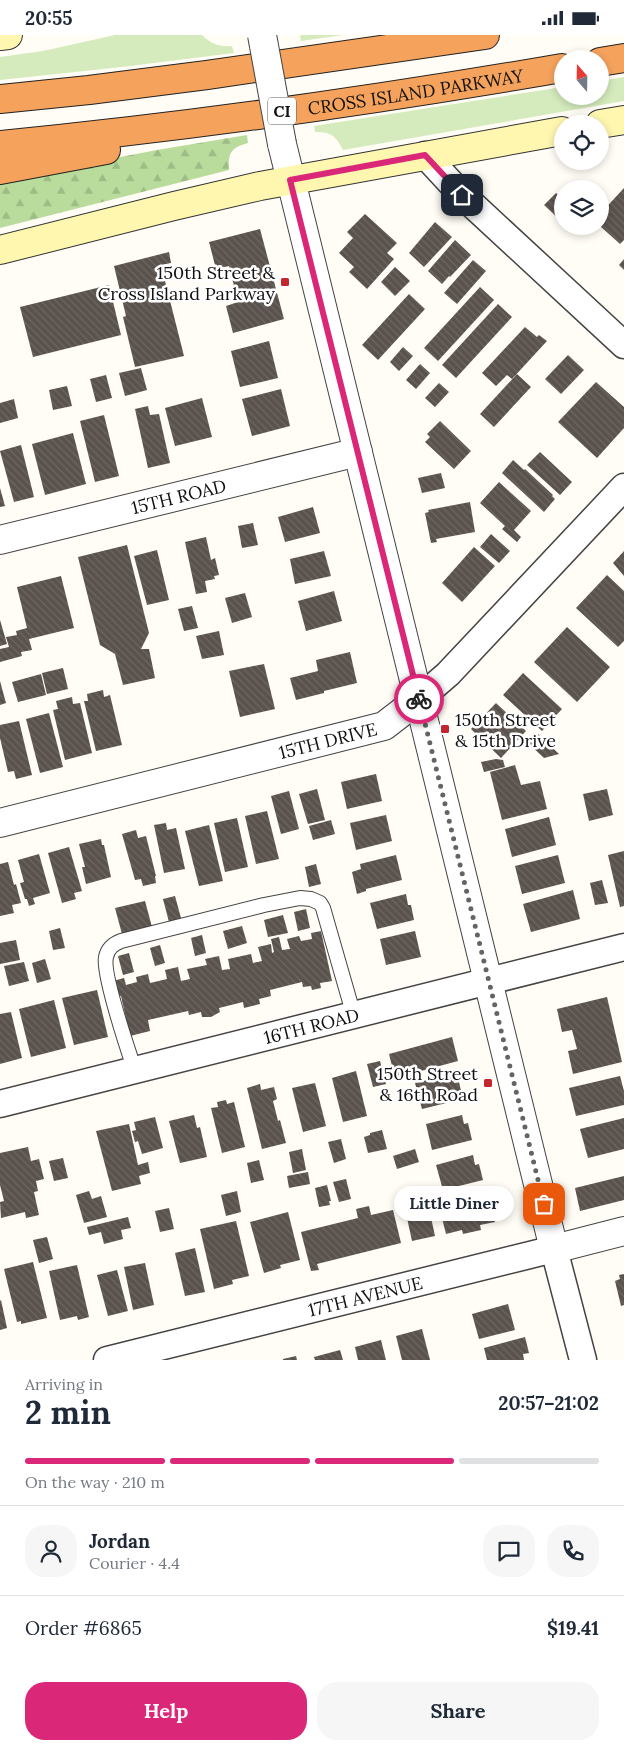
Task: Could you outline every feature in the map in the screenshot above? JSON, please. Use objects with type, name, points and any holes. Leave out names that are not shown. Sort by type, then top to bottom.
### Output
[{"type":"highway","points":[[0,99],[207,75],[485,35]]},
{"type":"highway","points":[[609,60],[624,58]]},
{"type":"highway","name":"CROSS ISLAND PARKWAY","points":[[0,145],[165,127],[371,98],[554,69]]},
{"type":"highway","points":[[0,171],[371,98]]},
{"type":"main road","points":[[0,36],[8,35]]},
{"type":"main road","points":[[609,122],[624,120]]},
{"type":"main road","points":[[0,250],[192,201],[290,180],[554,132]]},
{"type":"street","points":[[262,35],[290,180],[582,1360]]},
{"type":"street","points":[[425,155],[462,195],[624,345]]},
{"type":"street","name":"15TH ROAD","points":[[0,541],[358,452]]},
{"type":"street","name":"15TH DRIVE","points":[[0,823],[384,725],[448,674],[624,487]]},
{"type":"street","name":"16TH ROAD","points":[[0,1104],[624,947]]},
{"type":"street","name":"17TH AVENUE","points":[[107,1360],[624,1231]]},
{"type":"lane","points":[[135,1071],[107,977],[105,959],[109,949],[114,943],[121,941],[264,905],[300,898],[311,899],[320,903],[354,1016]]},
{"type":"green space","points":[[115,35],[202,35],[215,44],[232,46],[234,53],[0,80],[0,57],[43,51]]},
{"type":"green space","points":[[343,35],[301,41],[300,36]]},
{"type":"green space","points":[[624,77],[624,101],[609,104],[609,80]]},
{"type":"green space","points":[[554,88],[554,105],[601,105],[343,150],[338,141],[329,134],[315,132],[314,126]]},
{"type":"green space","points":[[247,135],[248,143],[234,149],[230,155],[229,170],[0,228],[0,180]]},
{"type":"building","points":[[624,188],[624,240],[620,244],[609,234],[609,204]]},
{"type":"building","points":[[554,195],[554,214],[544,205]]},
{"type":"building","points":[[365,214],[397,243],[387,253],[394,259],[367,289],[349,272],[354,267],[339,253],[353,238],[347,232]]},
{"type":"building","points":[[435,222],[452,237],[424,267],[409,253]]},
{"type":"building","points":[[260,229],[284,319],[233,333],[226,306],[238,302],[229,266],[216,269],[209,242]]},
{"type":"building","points":[[455,240],[471,255],[442,284],[428,271]]},
{"type":"building","points":[[169,252],[171,263],[161,265],[184,356],[135,367],[123,317],[126,316],[114,266]]},
{"type":"building","points":[[624,259],[624,270],[619,265]]},
{"type":"building","points":[[473,260],[486,271],[457,304],[444,293]]},
{"type":"building","points":[[395,267],[410,281],[395,296],[381,282]]},
{"type":"building","points":[[109,285],[121,335],[33,357],[20,307]]},
{"type":"building","points":[[480,287],[494,300],[438,361],[424,348]]},
{"type":"building","points":[[409,294],[425,309],[378,360],[362,345]]},
{"type":"building","points":[[498,304],[512,317],[456,378],[442,365]]},
{"type":"building","points":[[525,327],[537,337],[539,335],[547,341],[512,379],[507,375],[496,386],[482,373]]},
{"type":"building","points":[[269,341],[278,378],[240,387],[231,351]]},
{"type":"building","points":[[403,347],[413,356],[399,371],[390,362]]},
{"type":"building","points":[[568,355],[584,370],[561,394],[545,379]]},
{"type":"building","points":[[420,364],[430,373],[416,389],[406,380]]},
{"type":"building","points":[[141,368],[147,390],[125,396],[119,373]]},
{"type":"building","points":[[517,374],[531,387],[494,427],[480,414]]},
{"type":"building","points":[[106,375],[112,398],[96,402],[90,379]]},
{"type":"building","points":[[596,382],[624,407],[624,428],[597,458],[558,422]]},
{"type":"building","points":[[439,383],[449,392],[435,407],[425,398]]},
{"type":"building","points":[[67,386],[72,406],[53,410],[49,390]]},
{"type":"building","points":[[281,389],[290,426],[252,436],[242,399]]},
{"type":"building","points":[[202,398],[212,437],[175,446],[165,408]]},
{"type":"building","points":[[14,399],[18,418],[0,423],[0,403]]},
{"type":"building","points":[[148,406],[150,415],[159,414],[170,463],[148,468],[135,409]]},
{"type":"building","points":[[104,415],[119,476],[95,482],[80,421]]},
{"type":"building","points":[[440,421],[471,451],[454,469],[425,442],[430,437],[427,434]]},
{"type":"building","points":[[73,433],[86,484],[45,495],[32,444]]},
{"type":"building","points":[[21,445],[34,497],[14,502],[0,451]]},
{"type":"building","points":[[540,452],[572,482],[560,495],[527,465]]},
{"type":"building","points":[[513,460],[553,495],[555,499],[544,512],[502,473]]},
{"type":"building","points":[[441,473],[445,488],[422,493],[418,478]]},
{"type":"building","points":[[499,482],[531,511],[514,530],[521,537],[517,542],[502,529],[505,526],[480,503]]},
{"type":"building","points":[[0,488],[5,506],[0,507]]},
{"type":"building","points":[[470,502],[475,532],[436,539],[437,542],[431,543],[425,513],[429,512],[428,510]]},
{"type":"building","points":[[313,507],[320,533],[285,542],[278,517]]},
{"type":"building","points":[[253,523],[258,545],[242,548],[238,526]]},
{"type":"building","points":[[491,534],[510,551],[499,563],[480,547]]},
{"type":"building","points":[[206,537],[211,560],[215,558],[219,575],[214,576],[215,579],[205,581],[207,592],[196,594],[185,542]]},
{"type":"building","points":[[127,545],[149,633],[141,649],[149,649],[155,678],[123,685],[115,654],[100,645],[78,557]]},
{"type":"building","points":[[474,547],[495,566],[462,602],[442,583]]},
{"type":"building","points":[[157,550],[169,600],[147,605],[134,556]]},
{"type":"building","points":[[324,551],[331,576],[295,584],[290,559]]},
{"type":"building","points":[[624,551],[624,576],[613,563]]},
{"type":"building","points":[[607,575],[624,591],[624,641],[618,647],[576,608]]},
{"type":"building","points":[[61,576],[74,628],[29,639],[32,650],[21,652],[22,656],[0,662],[0,649],[9,647],[6,637],[17,635],[16,631],[27,628],[17,587]]},
{"type":"building","points":[[334,591],[342,621],[306,631],[298,601]]},
{"type":"building","points":[[245,593],[252,617],[232,623],[225,598]]},
{"type":"building","points":[[192,606],[198,628],[184,631],[178,609]]},
{"type":"building","points":[[0,620],[7,644],[0,646]]},
{"type":"building","points":[[567,627],[610,667],[577,702],[534,662]]},
{"type":"building","points":[[219,631],[224,655],[202,659],[196,636]]},
{"type":"building","points":[[350,652],[357,683],[296,700],[290,678],[318,671],[316,660]]},
{"type":"building","points":[[264,664],[275,709],[240,717],[229,671]]},
{"type":"building","points":[[63,668],[68,689],[47,694],[42,673]]},
{"type":"building","points":[[523,673],[562,709],[542,731],[503,695]]},
{"type":"building","points":[[41,674],[46,695],[18,702],[12,682]]},
{"type":"building","points":[[0,681],[6,703],[0,705]]},
{"type":"building","points":[[103,690],[104,697],[110,695],[122,745],[96,751],[84,701],[88,701],[87,694]]},
{"type":"building","points":[[72,697],[73,704],[80,703],[92,753],[65,760],[53,710],[58,709],[56,701]]},
{"type":"building","points":[[496,703],[526,731],[501,758],[471,729]]},
{"type":"building","points":[[49,713],[63,767],[40,773],[26,719]]},
{"type":"building","points":[[19,721],[32,775],[16,779],[14,771],[8,772],[0,738],[0,725]]},
{"type":"building","points":[[538,734],[559,754],[544,758],[529,744]]},
{"type":"building","points":[[496,759],[503,760],[505,767],[484,772],[481,762]]},
{"type":"building","points":[[515,765],[521,785],[540,781],[547,809],[502,820],[490,772]]},
{"type":"building","points":[[376,774],[382,801],[347,809],[341,782]]},
{"type":"building","points":[[317,789],[325,820],[308,824],[299,794]]},
{"type":"building","points":[[607,789],[613,815],[589,821],[583,794]]},
{"type":"building","points":[[289,791],[299,829],[281,834],[271,796]]},
{"type":"building","points":[[267,811],[279,859],[256,864],[245,816]]},
{"type":"building","points":[[386,815],[392,841],[356,850],[350,823]]},
{"type":"building","points":[[549,817],[556,845],[512,857],[505,829]]},
{"type":"building","points":[[237,818],[248,867],[225,872],[214,823]]},
{"type":"building","points":[[331,820],[335,834],[313,840],[309,826]]},
{"type":"building","points":[[166,823],[167,830],[176,828],[185,869],[164,873],[154,825]]},
{"type":"building","points":[[209,825],[223,881],[199,886],[185,831]]},
{"type":"building","points":[[136,830],[138,838],[146,836],[156,883],[143,886],[141,879],[135,880],[122,834]]},
{"type":"building","points":[[101,839],[111,877],[86,884],[82,867],[85,867],[79,844]]},
{"type":"building","points":[[69,847],[82,891],[74,893],[76,899],[62,903],[48,853]]},
{"type":"building","points":[[624,851],[624,906],[620,907],[608,855]]},
{"type":"building","points":[[39,854],[50,893],[33,898],[35,904],[29,906],[20,883],[24,882],[18,860]]},
{"type":"building","points":[[396,855],[402,880],[366,889],[366,891],[357,894],[352,872],[361,869],[360,864]]},
{"type":"building","points":[[558,855],[565,883],[522,894],[515,866]]},
{"type":"building","points":[[8,862],[21,903],[12,905],[14,913],[0,916],[0,864]]},
{"type":"building","points":[[316,864],[321,884],[309,887],[305,867]]},
{"type":"building","points":[[602,880],[608,903],[595,905],[590,883]]},
{"type":"building","points":[[573,890],[580,919],[531,932],[523,904]]},
{"type":"building","points":[[406,894],[408,905],[411,905],[414,920],[377,929],[370,903]]},
{"type":"building","points":[[175,896],[181,918],[169,922],[163,899]]},
{"type":"building","points":[[145,901],[152,927],[122,934],[115,908]]},
{"type":"building","points":[[306,909],[310,928],[298,931],[294,912]]},
{"type":"building","points":[[283,915],[288,933],[268,937],[264,920]]},
{"type":"building","points":[[242,926],[247,943],[228,949],[223,931]]},
{"type":"building","points":[[60,928],[65,948],[53,950],[49,931]]},
{"type":"building","points":[[321,931],[332,981],[320,983],[321,988],[312,990],[311,986],[303,987],[302,982],[270,990],[271,996],[259,999],[260,1004],[244,1008],[243,1002],[219,1008],[220,1012],[211,1017],[202,1017],[201,1012],[189,1015],[188,1011],[148,1020],[150,1031],[130,1036],[121,996],[117,997],[113,981],[124,978],[126,985],[137,982],[136,977],[148,974],[150,983],[167,979],[165,970],[178,967],[181,981],[190,979],[187,969],[207,965],[205,959],[219,956],[222,970],[230,969],[228,959],[251,954],[253,963],[262,961],[258,947],[271,944],[272,953],[274,952],[271,939],[279,937],[282,950],[290,949],[287,939],[299,936],[301,941],[312,939],[311,933]]},
{"type":"building","points":[[415,931],[421,957],[386,965],[380,939]]},
{"type":"building","points":[[202,935],[206,953],[195,956],[191,938]]},
{"type":"building","points":[[16,940],[20,960],[0,964],[0,943]]},
{"type":"building","points":[[160,945],[165,963],[155,966],[150,948]]},
{"type":"building","points":[[129,953],[134,972],[123,975],[118,956]]},
{"type":"building","points":[[45,959],[51,979],[37,983],[32,963]]},
{"type":"building","points":[[24,962],[29,981],[9,986],[4,966]]},
{"type":"building","points":[[97,990],[108,1037],[74,1045],[62,998]]},
{"type":"building","points":[[607,997],[622,1062],[573,1074],[568,1051],[577,1049],[572,1030],[562,1032],[557,1009]]},
{"type":"building","points":[[54,1000],[66,1048],[31,1057],[19,1009]]},
{"type":"building","points":[[11,1012],[22,1058],[0,1064],[0,1014]]},
{"type":"building","points":[[452,1037],[458,1061],[395,1078],[389,1054]]},
{"type":"building","points":[[380,1061],[386,1084],[373,1087],[367,1064]]},
{"type":"building","points":[[356,1071],[367,1116],[343,1122],[332,1078]]},
{"type":"building","points":[[452,1074],[454,1083],[459,1082],[463,1099],[422,1109],[415,1083]]},
{"type":"building","points":[[620,1076],[624,1091],[624,1105],[576,1116],[569,1088]]},
{"type":"building","points":[[315,1083],[326,1126],[303,1132],[292,1088]]},
{"type":"building","points":[[260,1084],[261,1090],[274,1087],[277,1099],[273,1101],[286,1143],[262,1149],[247,1088]]},
{"type":"building","points":[[226,1100],[227,1104],[234,1102],[245,1147],[222,1153],[211,1108],[218,1107],[217,1102]]},
{"type":"building","points":[[194,1115],[197,1128],[200,1127],[207,1157],[180,1163],[169,1121]]},
{"type":"building","points":[[462,1115],[464,1124],[468,1123],[472,1140],[432,1150],[426,1124]]},
{"type":"building","points":[[155,1117],[163,1148],[142,1154],[138,1141],[135,1142],[132,1131],[136,1130],[134,1122]]},
{"type":"building","points":[[624,1118],[624,1149],[588,1158],[580,1129]]},
{"type":"building","points":[[129,1124],[138,1165],[148,1162],[150,1173],[139,1176],[141,1184],[112,1191],[96,1131]]},
{"type":"building","points":[[382,1130],[387,1149],[368,1153],[364,1137],[370,1135],[370,1133]]},
{"type":"building","points":[[341,1139],[346,1159],[334,1163],[328,1142]]},
{"type":"building","points":[[28,1147],[31,1161],[39,1159],[44,1179],[36,1181],[38,1191],[34,1192],[39,1215],[26,1218],[25,1212],[1,1218],[0,1202],[4,1201],[0,1185],[0,1153]]},
{"type":"building","points":[[302,1149],[306,1170],[293,1173],[289,1152]]},
{"type":"building","points":[[415,1149],[419,1162],[397,1169],[393,1156]]},
{"type":"building","points":[[473,1155],[475,1165],[479,1164],[483,1180],[443,1190],[436,1165]]},
{"type":"building","points":[[63,1158],[68,1178],[54,1181],[49,1161]]},
{"type":"building","points":[[259,1160],[264,1180],[251,1183],[247,1163]]},
{"type":"building","points":[[308,1172],[310,1184],[289,1188],[287,1176]]},
{"type":"building","points":[[624,1176],[624,1200],[580,1211],[575,1188]]},
{"type":"building","points":[[346,1179],[351,1199],[339,1202],[333,1182]]},
{"type":"building","points":[[327,1185],[331,1201],[329,1201],[330,1205],[319,1207],[315,1188]]},
{"type":"building","points":[[89,1191],[92,1199],[101,1196],[107,1217],[84,1223],[76,1195]]},
{"type":"building","points":[[237,1191],[241,1212],[226,1216],[221,1195]]},
{"type":"building","points":[[488,1194],[495,1222],[480,1225],[481,1230],[463,1234],[462,1230],[446,1234],[439,1206]]},
{"type":"building","points":[[369,1206],[371,1215],[393,1210],[401,1243],[317,1264],[319,1270],[311,1271],[301,1232],[358,1218],[356,1209]]},
{"type":"building","points":[[169,1208],[174,1229],[160,1232],[155,1211]]},
{"type":"building","points":[[288,1212],[300,1260],[280,1265],[281,1268],[264,1273],[250,1222]]},
{"type":"building","points":[[430,1213],[435,1236],[412,1241],[407,1218]]},
{"type":"building","points":[[128,1217],[131,1228],[121,1230],[123,1239],[104,1244],[101,1232],[89,1235],[87,1227]]},
{"type":"building","points":[[236,1221],[249,1276],[232,1280],[233,1284],[214,1289],[200,1229]]},
{"type":"building","points":[[47,1237],[53,1259],[39,1263],[33,1240]]},
{"type":"building","points":[[195,1248],[205,1292],[185,1296],[175,1253]]},
{"type":"building","points":[[33,1262],[47,1318],[21,1324],[21,1321],[17,1322],[4,1269]]},
{"type":"building","points":[[145,1263],[154,1305],[133,1310],[124,1267]]},
{"type":"building","points":[[77,1265],[89,1317],[78,1320],[77,1316],[60,1320],[49,1271]]},
{"type":"building","points":[[117,1270],[128,1311],[108,1316],[97,1275]]},
{"type":"building","points":[[624,1274],[624,1305],[621,1306],[615,1281],[620,1279],[619,1275]]},
{"type":"building","points":[[0,1301],[7,1328],[0,1330]]},
{"type":"building","points":[[508,1304],[515,1330],[479,1339],[472,1314]]},
{"type":"building","points":[[422,1329],[430,1360],[402,1360],[396,1336]]},
{"type":"building","points":[[525,1337],[529,1353],[523,1354],[524,1360],[487,1360],[484,1348]]},
{"type":"building","points":[[381,1340],[386,1360],[358,1360],[355,1347]]},
{"type":"building","points":[[340,1350],[343,1360],[315,1360],[314,1357]]},
{"type":"building","points":[[296,1356],[297,1360],[283,1360],[283,1359]]},
{"type":"way so far","points":[[419,699],[544,1204]]},
{"type":"place","name":"150th Street & Cross Island Parkway","points":[[285,282]]},
{"type":"place","name":"150th Street & 15th Drive","points":[[445,729]]},
{"type":"place","name":"150th Street & 16th Road","points":[[488,1083]]},
{"type":"place","name":"Little Diner","points":[[544,1204]]},
{"type":"route","points":[[419,699],[290,180],[425,155],[462,195]]}]
